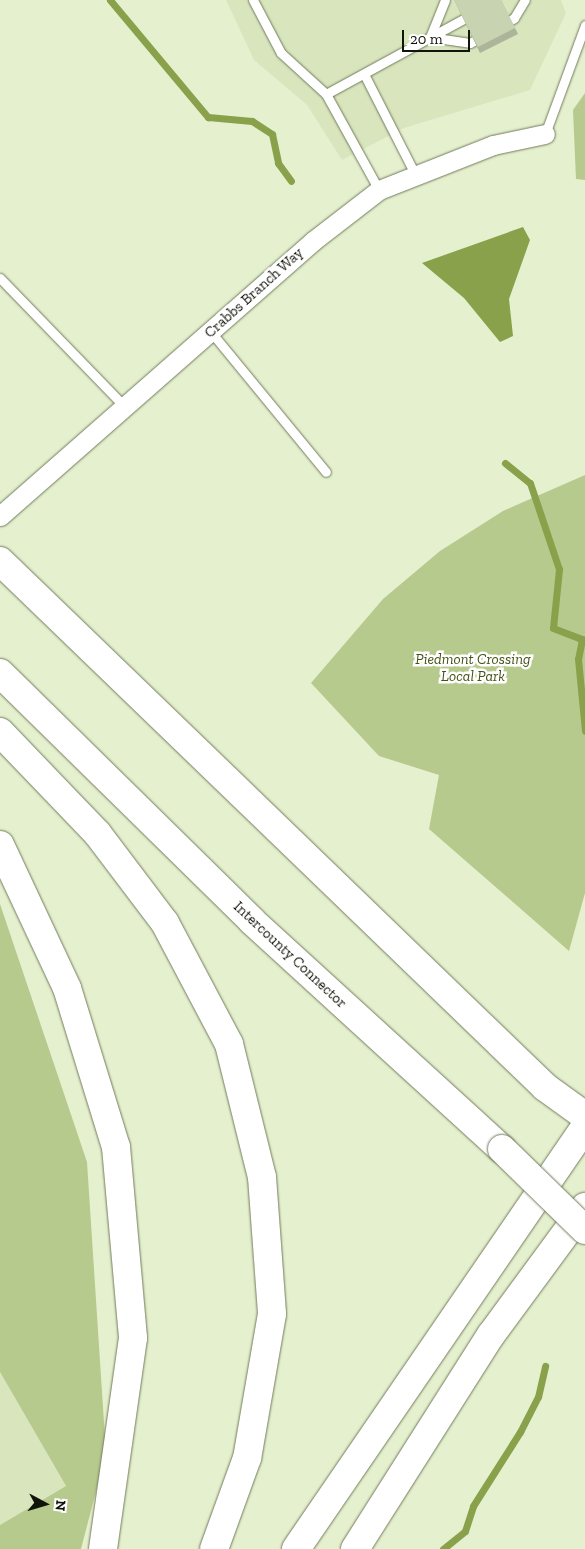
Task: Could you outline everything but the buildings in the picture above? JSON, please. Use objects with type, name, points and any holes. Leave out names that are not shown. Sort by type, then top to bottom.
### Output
[{"type":"highway","points":[[0,561],[585,1126],[296,1549]]},
{"type":"highway","name":"Intercounty Connector","points":[[0,674],[252,921],[502,1149],[585,1230]]},
{"type":"highway","points":[[0,732],[97,832],[165,923],[229,1044],[262,1176],[272,1314],[247,1458],[214,1549]]},
{"type":"highway","points":[[0,845],[66,988],[116,1147],[133,1338],[103,1549]]},
{"type":"highway","points":[[545,1087],[585,1116]]},
{"type":"highway","points":[[355,1549],[491,1336],[585,1207]]},
{"type":"street","name":"Crabbs Branch Way","points":[[0,516],[312,241],[379,190],[415,174],[493,145],[545,134]]},
{"type":"lane","points":[[253,0],[281,52],[326,94],[379,190]]},
{"type":"lane","points":[[430,37],[445,0]]},
{"type":"lane","points":[[430,37],[470,43],[514,18],[525,0]]},
{"type":"lane","points":[[326,94],[483,8]]},
{"type":"lane","points":[[545,134],[585,25]]},
{"type":"lane","points":[[364,74],[415,174]]},
{"type":"lane","points":[[0,278],[125,407]]},
{"type":"lane","points":[[210,332],[326,472]]},
{"type":"shaded area","points":[[226,0],[561,0],[566,13],[530,90],[404,128],[342,160],[307,105],[254,60]]},
{"type":"shaded area","points":[[523,227],[530,240],[509,299],[513,336],[500,342],[464,298],[422,263]]},
{"type":"shaded area","points":[[0,1372],[66,1486],[0,1525]]},
{"type":"green space","points":[[585,93],[585,180],[576,179],[573,110]]},
{"type":"green space","name":"Piedmont Crossing Local Park","points":[[585,475],[585,893],[569,951],[429,829],[439,775],[379,756],[311,683],[383,599],[440,551],[503,511]]},
{"type":"green space","points":[[0,904],[87,1162],[106,1453],[81,1549],[0,1549],[0,1525],[66,1486],[0,1372]]},
{"type":"waterway","points":[[110,0],[208,117],[252,121],[272,134],[278,163],[291,181]]},
{"type":"waterway","points":[[505,463],[530,483],[559,569],[553,628],[582,639],[578,659],[585,731]]},
{"type":"waterway","points":[[443,1549],[465,1531],[473,1506],[520,1432],[538,1397],[545,1366]]}]
